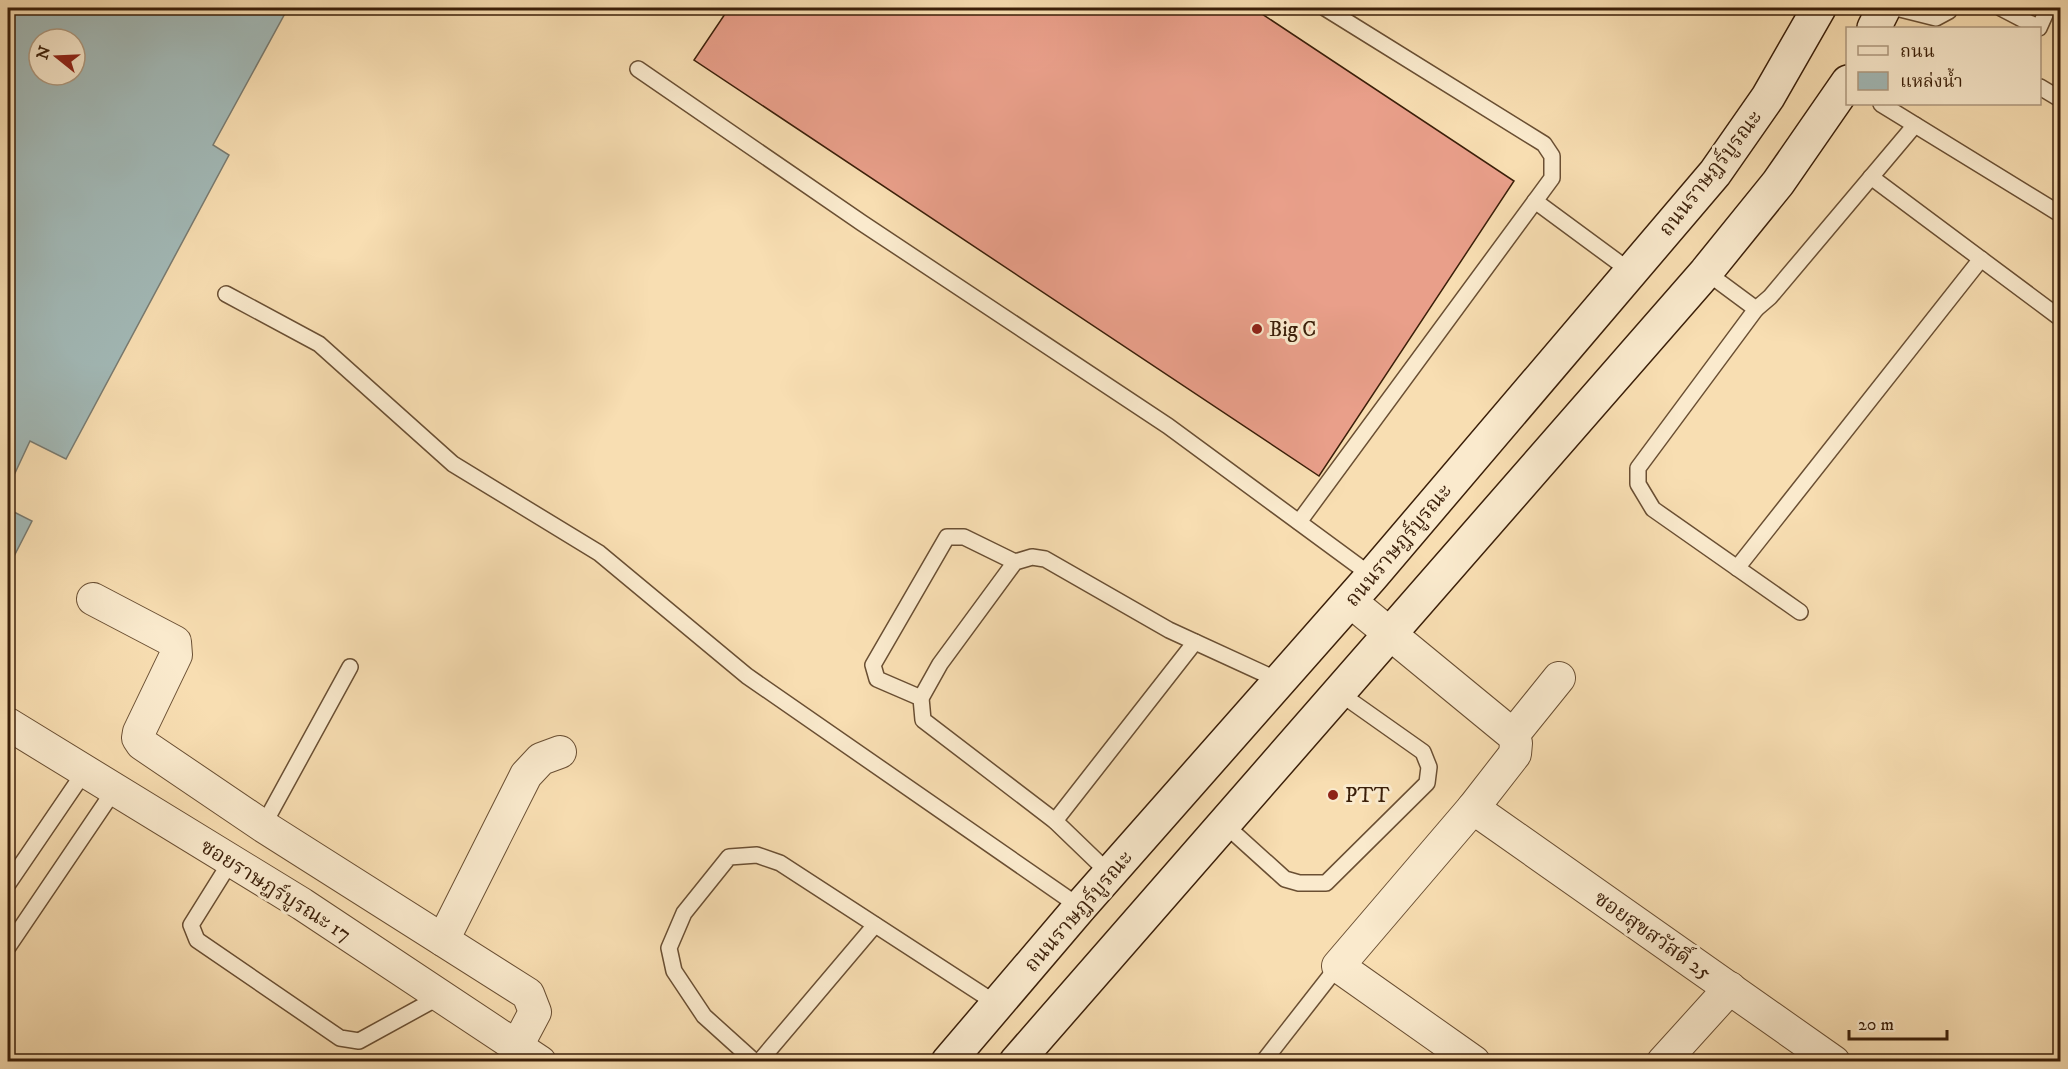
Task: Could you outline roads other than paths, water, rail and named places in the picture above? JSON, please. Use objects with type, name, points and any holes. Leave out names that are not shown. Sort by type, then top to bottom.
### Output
[{"type":"main road","name":"ถนนราษฎร์บูรณะ","points":[[948,1062],[1080,907],[1372,576],[1715,172],[1768,97],[1819,8]]},
{"type":"main road","points":[[1874,27],[1884,8]]},
{"type":"main road","points":[[1016,1062],[1706,272],[1778,183],[1846,85]]},
{"type":"street","points":[[93,599],[175,642],[176,655],[139,732],[138,738],[142,744],[263,826],[528,994],[535,1012],[529,1054]]},
{"type":"street","points":[[1350,601],[1513,735],[1516,744],[1515,754],[1473,808],[1338,966],[1474,1062]]},
{"type":"street","points":[[1513,735],[1559,678]]},
{"type":"street","name":"ซอยราษฎร์บูรณะ 17","points":[[8,724],[302,904],[529,1054]]},
{"type":"street","points":[[443,940],[526,775],[541,759],[560,752]]},
{"type":"street","name":"ซอยสุขสวัสดิ์ 25","points":[[1473,808],[1834,1062]]},
{"type":"street","points":[[1663,1062],[1730,988]]},
{"type":"lane","points":[[1299,522],[1552,178],[1552,156],[1544,144],[1325,8]]},
{"type":"lane","points":[[1896,8],[1936,18],[1949,11],[1950,8]]},
{"type":"lane","points":[[2001,8],[2037,27]]},
{"type":"lane","points":[[2039,27],[2048,8]]},
{"type":"lane","points":[[638,69],[862,224],[1168,426],[1372,576]]},
{"type":"lane","points":[[2041,88],[2061,99]]},
{"type":"lane","points":[[1883,105],[2061,214]]},
{"type":"lane","points":[[1800,612],[1653,509],[1638,484],[1638,468],[1756,309],[1770,297],[1915,125]]},
{"type":"lane","points":[[1871,177],[2061,318]]},
{"type":"lane","points":[[1535,201],[1630,271]]},
{"type":"lane","points":[[1737,568],[1981,259]]},
{"type":"lane","points":[[1706,272],[1756,309]]},
{"type":"lane","points":[[226,294],[319,345],[453,464],[599,553],[747,676],[1080,907]]},
{"type":"lane","points":[[921,698],[877,679],[873,665],[947,537],[964,537],[1015,562]]},
{"type":"lane","points":[[1110,874],[1055,821],[923,720],[921,698],[940,664],[1015,562],[1032,557],[1045,559],[1169,630],[1281,681]]},
{"type":"lane","points":[[1055,821],[1195,642]]},
{"type":"lane","points":[[263,826],[350,667]]},
{"type":"lane","points":[[1223,823],[1285,879],[1299,883],[1326,883],[1427,783],[1429,767],[1423,752],[1338,692]]},
{"type":"lane","points":[[8,884],[85,771]]},
{"type":"lane","points":[[8,947],[115,789]]},
{"type":"lane","points":[[875,925],[757,1062],[704,1016],[674,971],[669,948],[684,913],[729,857],[758,855],[780,863],[997,1004]]},
{"type":"lane","points":[[231,861],[191,925],[197,940],[340,1038],[359,1041],[441,996]]},
{"type":"lane","points":[[1263,1062],[1338,966]]},
{"type":"water","points":[[8,8],[288,8],[213,145],[229,155],[66,459],[30,441],[8,488]]},
{"type":"water","points":[[8,509],[32,521],[8,568]]},
{"type":"place","name":"Big C","points":[[1257,329]]},
{"type":"place","name":"PTT","points":[[1333,795]]}]
